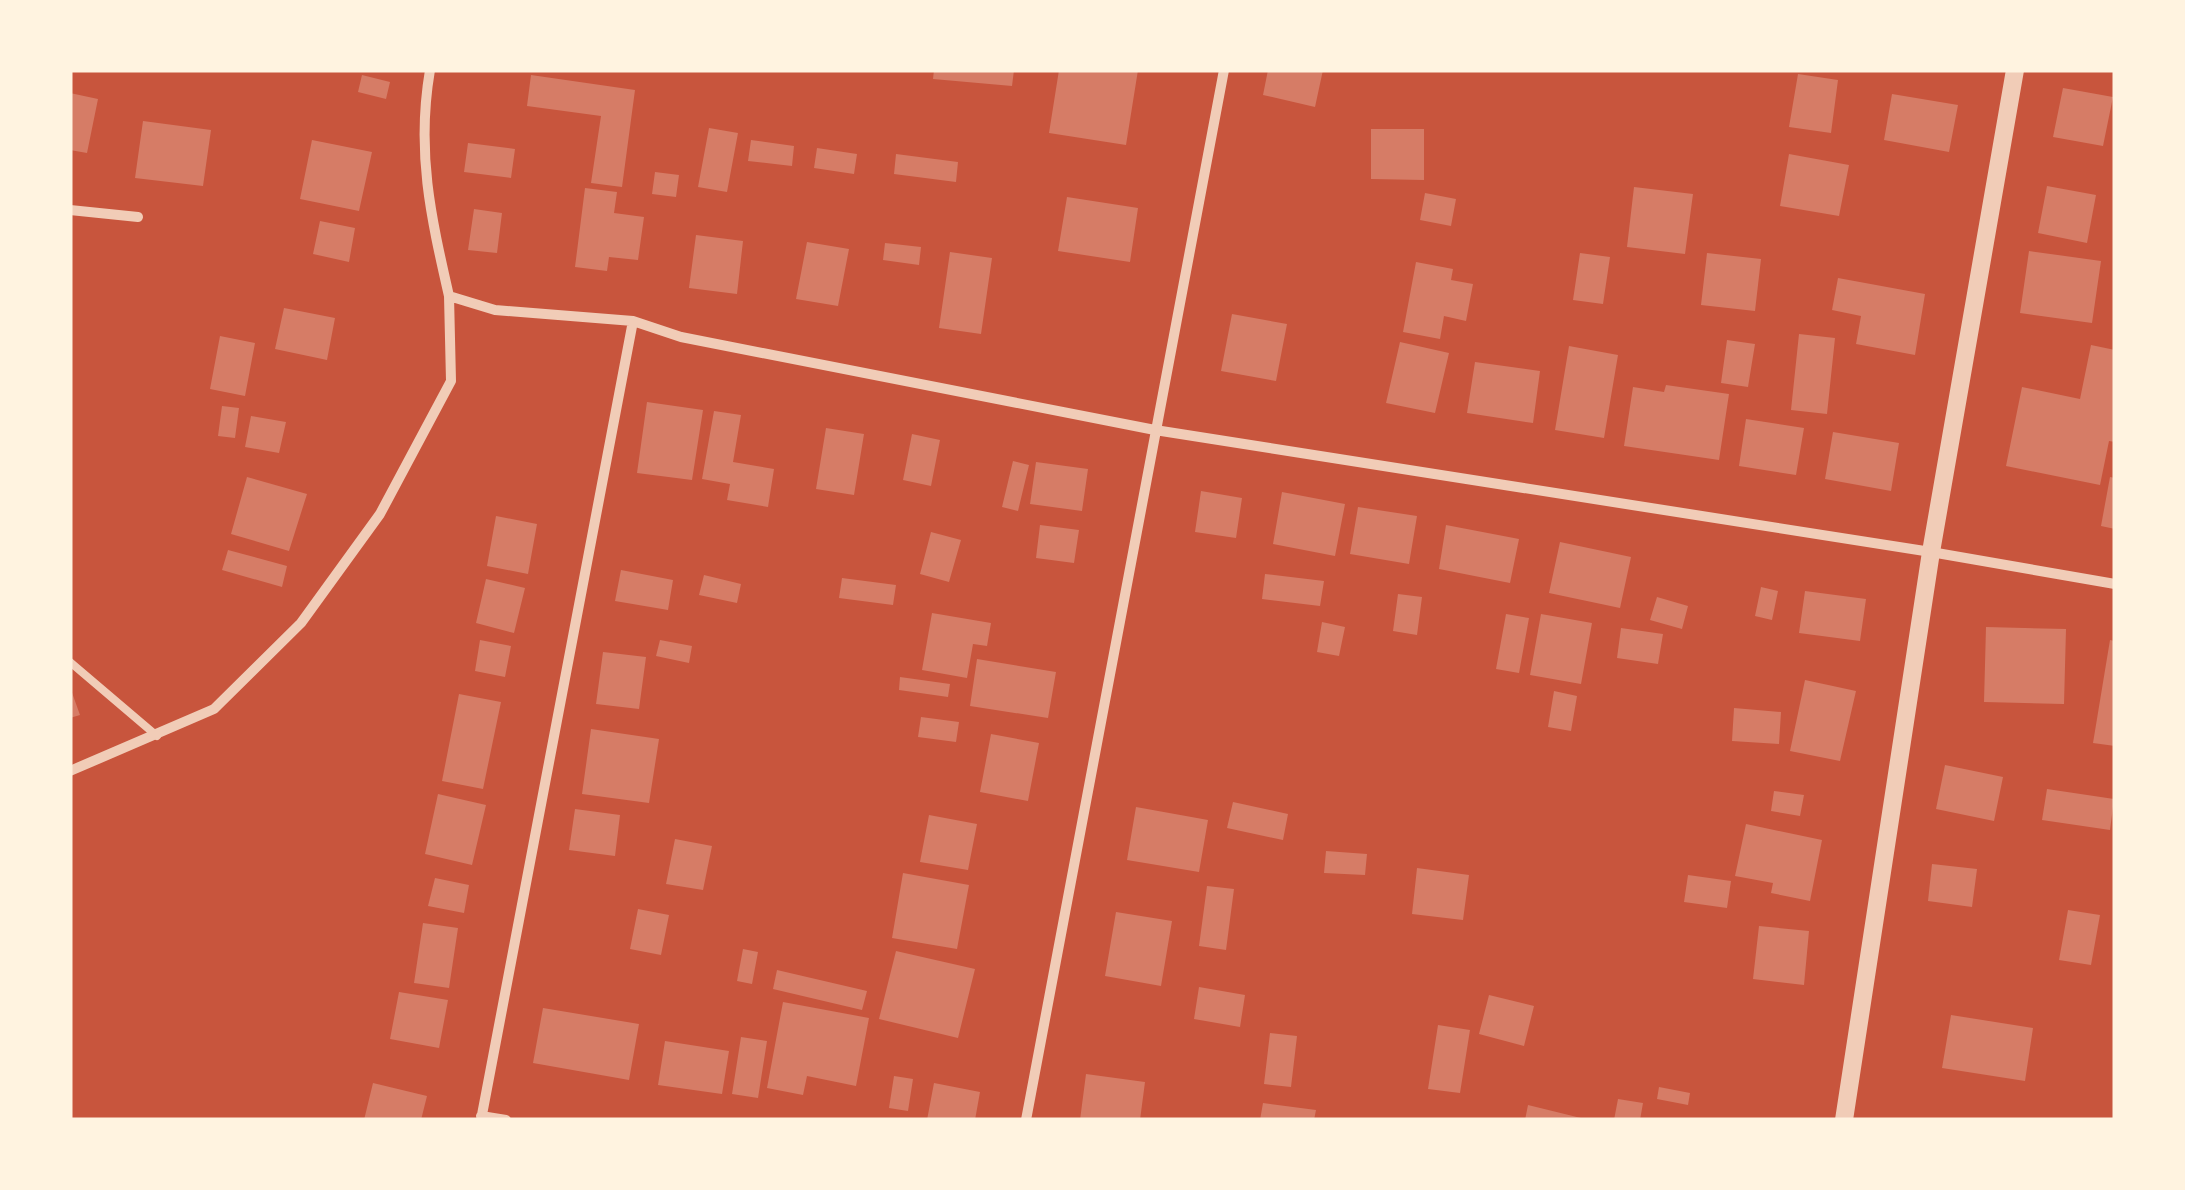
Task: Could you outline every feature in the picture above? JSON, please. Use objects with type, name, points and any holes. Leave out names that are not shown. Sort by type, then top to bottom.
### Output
[{"type":"street","points":[[70,771],[214,708],[301,624],[380,514],[452,381],[449,296],[426,194],[424,103],[430,70]]},
{"type":"street","points":[[1026,1120],[1224,70]]},
{"type":"street","points":[[1844,1120],[1931,552],[2014,70]]},
{"type":"street","points":[[70,210],[138,217]]},
{"type":"street","points":[[449,296],[494,310],[633,322],[681,336],[1155,430],[2115,584]]},
{"type":"street","points":[[506,1120],[481,1118],[633,322]]},
{"type":"lane","points":[[70,662],[156,736]]},
{"type":"building","points":[[934,70],[1014,70],[1012,86],[933,79]]},
{"type":"building","points":[[1059,70],[1138,70],[1126,145],[1049,133]]},
{"type":"building","points":[[1268,70],[1323,70],[1315,107],[1263,95]]},
{"type":"building","points":[[1798,74],[1838,80],[1831,133],[1789,127]]},
{"type":"building","points":[[362,75],[390,82],[386,99],[358,92]]},
{"type":"building","points":[[531,75],[635,90],[622,187],[591,183],[601,116],[527,106]]},
{"type":"building","points":[[2063,88],[2113,97],[2103,146],[2053,137]]},
{"type":"building","points":[[70,93],[98,99],[87,153],[70,150]]},
{"type":"building","points":[[1892,94],[1958,105],[1949,152],[1884,140]]},
{"type":"building","points":[[143,121],[211,130],[203,186],[135,178]]},
{"type":"building","points":[[709,128],[738,133],[727,192],[698,187]]},
{"type":"building","points":[[1371,129],[1424,129],[1424,180],[1371,179]]},
{"type":"building","points":[[312,140],[372,152],[359,211],[300,199]]},
{"type":"building","points":[[751,140],[794,146],[792,166],[748,161]]},
{"type":"building","points":[[468,143],[515,149],[511,178],[464,172]]},
{"type":"building","points":[[817,148],[857,154],[854,174],[814,168]]},
{"type":"building","points":[[896,154],[958,162],[956,182],[894,174]]},
{"type":"building","points":[[1789,154],[1849,165],[1839,216],[1780,206]]},
{"type":"building","points":[[655,172],[679,175],[676,197],[652,194]]},
{"type":"building","points":[[2047,186],[2096,195],[2087,243],[2038,233]]},
{"type":"building","points":[[1634,187],[1693,194],[1685,254],[1627,247]]},
{"type":"building","points":[[585,188],[617,192],[614,213],[644,217],[638,260],[609,257],[607,271],[575,267]]},
{"type":"building","points":[[1425,193],[1456,199],[1451,226],[1420,220]]},
{"type":"building","points":[[1067,197],[1138,208],[1130,262],[1058,251]]},
{"type":"building","points":[[474,209],[502,213],[497,253],[468,250]]},
{"type":"building","points":[[320,221],[355,228],[349,262],[313,254]]},
{"type":"building","points":[[696,235],[743,241],[737,294],[689,288]]},
{"type":"building","points":[[807,242],[849,249],[838,306],[796,299]]},
{"type":"building","points":[[885,243],[921,247],[919,265],[883,260]]},
{"type":"building","points":[[2029,251],[2101,261],[2092,323],[2020,313]]},
{"type":"building","points":[[950,252],[992,258],[981,334],[939,328]]},
{"type":"building","points":[[1580,253],[1610,257],[1603,304],[1573,300]]},
{"type":"building","points":[[1707,253],[1761,259],[1755,311],[1701,305]]},
{"type":"building","points":[[1416,262],[1453,269],[1451,280],[1473,284],[1466,321],[1444,316],[1440,339],[1403,332]]},
{"type":"building","points":[[1838,278],[1925,294],[1915,355],[1856,344],[1861,316],[1832,310]]},
{"type":"building","points":[[284,308],[335,318],[327,360],[275,349]]},
{"type":"building","points":[[1232,314],[1287,324],[1276,381],[1221,371]]},
{"type":"building","points":[[1799,334],[1835,338],[1827,414],[1791,410]]},
{"type":"building","points":[[220,336],[255,343],[245,396],[210,389]]},
{"type":"building","points":[[1727,340],[1755,344],[1748,387],[1721,383]]},
{"type":"building","points":[[1400,342],[1449,353],[1435,413],[1386,403]]},
{"type":"building","points":[[2091,345],[2115,350],[2115,442],[2109,441],[2100,485],[2006,466],[2022,387],[2080,399]]},
{"type":"building","points":[[1569,346],[1618,355],[1604,438],[1555,430]]},
{"type":"building","points":[[1475,362],[1540,371],[1533,423],[1467,413]]},
{"type":"building","points":[[1666,385],[1729,394],[1719,460],[1624,446],[1633,387],[1664,392]]},
{"type":"building","points":[[647,402],[703,410],[692,480],[637,473]]},
{"type":"building","points":[[222,406],[239,408],[235,438],[218,436]]},
{"type":"building","points":[[714,411],[741,415],[733,462],[774,469],[768,507],[727,500],[730,484],[702,479]]},
{"type":"building","points":[[251,416],[286,422],[279,453],[245,447]]},
{"type":"building","points":[[1746,419],[1804,428],[1796,475],[1739,466]]},
{"type":"building","points":[[826,428],[864,434],[854,495],[816,489]]},
{"type":"building","points":[[1833,432],[1899,443],[1891,491],[1825,479]]},
{"type":"building","points":[[912,434],[940,440],[931,486],[903,480]]},
{"type":"building","points":[[1013,461],[1029,465],[1018,511],[1002,507]]},
{"type":"building","points":[[1036,462],[1088,469],[1082,511],[1030,504]]},
{"type":"building","points":[[247,477],[307,494],[289,551],[231,534]]},
{"type":"building","points":[[2110,477],[2115,478],[2115,529],[2101,526]]},
{"type":"building","points":[[1201,491],[1242,498],[1236,538],[1195,532]]},
{"type":"building","points":[[1282,492],[1345,504],[1335,556],[1273,544]]},
{"type":"building","points":[[1358,507],[1417,516],[1409,564],[1350,554]]},
{"type":"building","points":[[496,516],[537,524],[528,574],[487,566]]},
{"type":"building","points":[[1040,525],[1079,530],[1074,563],[1036,558]]},
{"type":"building","points":[[1446,525],[1519,539],[1510,583],[1439,569]]},
{"type":"building","points":[[931,532],[961,540],[949,582],[920,574]]},
{"type":"building","points":[[1560,542],[1631,557],[1620,608],[1549,593]]},
{"type":"building","points":[[228,550],[287,566],[282,587],[222,570]]},
{"type":"building","points":[[621,570],[673,580],[668,610],[615,601]]},
{"type":"building","points":[[1265,574],[1324,581],[1320,606],[1262,599]]},
{"type":"building","points":[[704,575],[741,584],[737,603],[699,595]]},
{"type":"building","points":[[842,578],[896,585],[893,605],[839,598]]},
{"type":"building","points":[[486,579],[525,588],[514,633],[476,623]]},
{"type":"building","points":[[1761,587],[1778,591],[1772,620],[1755,616]]},
{"type":"building","points":[[1805,591],[1866,599],[1860,641],[1799,633]]},
{"type":"building","points":[[1398,594],[1422,597],[1417,635],[1393,631]]},
{"type":"building","points":[[1657,597],[1688,606],[1682,629],[1650,620]]},
{"type":"building","points":[[932,613],[991,623],[987,646],[973,644],[967,678],[922,670]]},
{"type":"building","points":[[1506,614],[1529,618],[1519,673],[1496,669]]},
{"type":"building","points":[[1541,614],[1592,623],[1581,684],[1530,675]]},
{"type":"building","points":[[1322,622],[1345,627],[1339,656],[1317,652]]},
{"type":"building","points":[[1986,627],[2066,629],[2064,704],[1984,702]]},
{"type":"building","points":[[1621,628],[1663,634],[1658,664],[1617,658]]},
{"type":"building","points":[[480,640],[511,646],[505,677],[475,671]]},
{"type":"building","points":[[660,640],[692,646],[689,663],[656,656]]},
{"type":"building","points":[[2110,640],[2115,641],[2115,746],[2093,743]]},
{"type":"building","points":[[603,652],[646,657],[639,709],[596,704]]},
{"type":"building","points":[[977,659],[1056,672],[1048,718],[970,706]]},
{"type":"building","points":[[900,677],[950,684],[948,697],[899,690]]},
{"type":"building","points":[[1805,680],[1856,691],[1840,761],[1790,751]]},
{"type":"building","points":[[70,687],[80,715],[70,718]]},
{"type":"building","points":[[1554,691],[1577,696],[1571,731],[1548,727]]},
{"type":"building","points":[[459,694],[501,702],[483,789],[442,781]]},
{"type":"building","points":[[1734,708],[1781,712],[1779,744],[1732,741]]},
{"type":"building","points":[[921,717],[959,722],[956,742],[918,737]]},
{"type":"building","points":[[591,729],[659,739],[649,803],[582,794]]},
{"type":"building","points":[[991,734],[1039,743],[1028,801],[980,792]]},
{"type":"building","points":[[1945,765],[2003,777],[1994,821],[1936,809]]},
{"type":"building","points":[[2047,789],[2114,799],[2110,830],[2042,820]]},
{"type":"building","points":[[1774,791],[1804,795],[1800,816],[1771,811]]},
{"type":"building","points":[[438,794],[486,805],[472,865],[425,854]]},
{"type":"building","points":[[1233,802],[1288,814],[1283,840],[1227,828]]},
{"type":"building","points":[[1136,807],[1208,820],[1199,872],[1127,860]]},
{"type":"building","points":[[575,809],[620,815],[615,856],[569,850]]},
{"type":"building","points":[[929,815],[977,824],[968,870],[920,862]]},
{"type":"building","points":[[1746,824],[1822,840],[1810,901],[1771,893],[1773,883],[1735,876]]},
{"type":"building","points":[[675,839],[712,846],[703,890],[666,884]]},
{"type":"building","points":[[1326,851],[1367,854],[1365,875],[1324,873]]},
{"type":"building","points":[[1932,864],[1977,869],[1972,907],[1928,901]]},
{"type":"building","points":[[1417,868],[1469,875],[1463,920],[1412,914]]},
{"type":"building","points":[[903,873],[969,885],[957,949],[892,938]]},
{"type":"building","points":[[1688,875],[1731,881],[1727,908],[1684,902]]},
{"type":"building","points":[[435,878],[469,885],[464,913],[428,906]]},
{"type":"building","points":[[1207,886],[1234,889],[1226,950],[1199,946]]},
{"type":"building","points":[[638,909],[669,915],[661,955],[630,949]]},
{"type":"building","points":[[2068,910],[2100,915],[2091,965],[2059,960]]},
{"type":"building","points":[[1116,912],[1172,921],[1161,986],[1105,976]]},
{"type":"building","points":[[423,923],[458,928],[449,988],[414,983]]},
{"type":"building","points":[[1759,926],[1809,931],[1804,985],[1753,979]]},
{"type":"building","points":[[743,949],[758,952],[752,984],[737,981]]},
{"type":"building","points":[[896,951],[975,969],[958,1038],[879,1019]]},
{"type":"building","points":[[777,970],[867,991],[862,1010],[773,989]]},
{"type":"building","points":[[1199,987],[1245,995],[1240,1027],[1194,1019]]},
{"type":"building","points":[[399,992],[448,1000],[439,1048],[390,1039]]},
{"type":"building","points":[[1489,995],[1534,1006],[1524,1046],[1479,1034]]},
{"type":"building","points":[[783,1002],[869,1018],[856,1086],[807,1076],[803,1095],[767,1088]]},
{"type":"building","points":[[543,1008],[639,1024],[629,1080],[533,1063]]},
{"type":"building","points":[[1951,1015],[2033,1028],[2025,1081],[1942,1068]]},
{"type":"building","points":[[1438,1025],[1470,1030],[1460,1093],[1428,1089]]},
{"type":"building","points":[[1270,1033],[1297,1036],[1291,1087],[1264,1084]]},
{"type":"building","points":[[741,1037],[767,1041],[758,1098],[732,1094]]},
{"type":"building","points":[[665,1041],[729,1051],[722,1094],[658,1085]]},
{"type":"building","points":[[1086,1074],[1145,1082],[1140,1120],[1080,1120]]},
{"type":"building","points":[[894,1076],[913,1079],[908,1111],[889,1108]]},
{"type":"building","points":[[373,1083],[427,1096],[421,1120],[364,1120]]},
{"type":"building","points":[[934,1083],[980,1092],[975,1120],[927,1120]]},
{"type":"building","points":[[1659,1087],[1690,1093],[1688,1105],[1657,1099]]},
{"type":"building","points":[[1618,1099],[1643,1103],[1640,1120],[1614,1120]]},
{"type":"building","points":[[1263,1103],[1316,1110],[1314,1120],[1260,1120]]},
{"type":"building","points":[[1528,1105],[1585,1119],[1585,1120],[1525,1120]]}]
